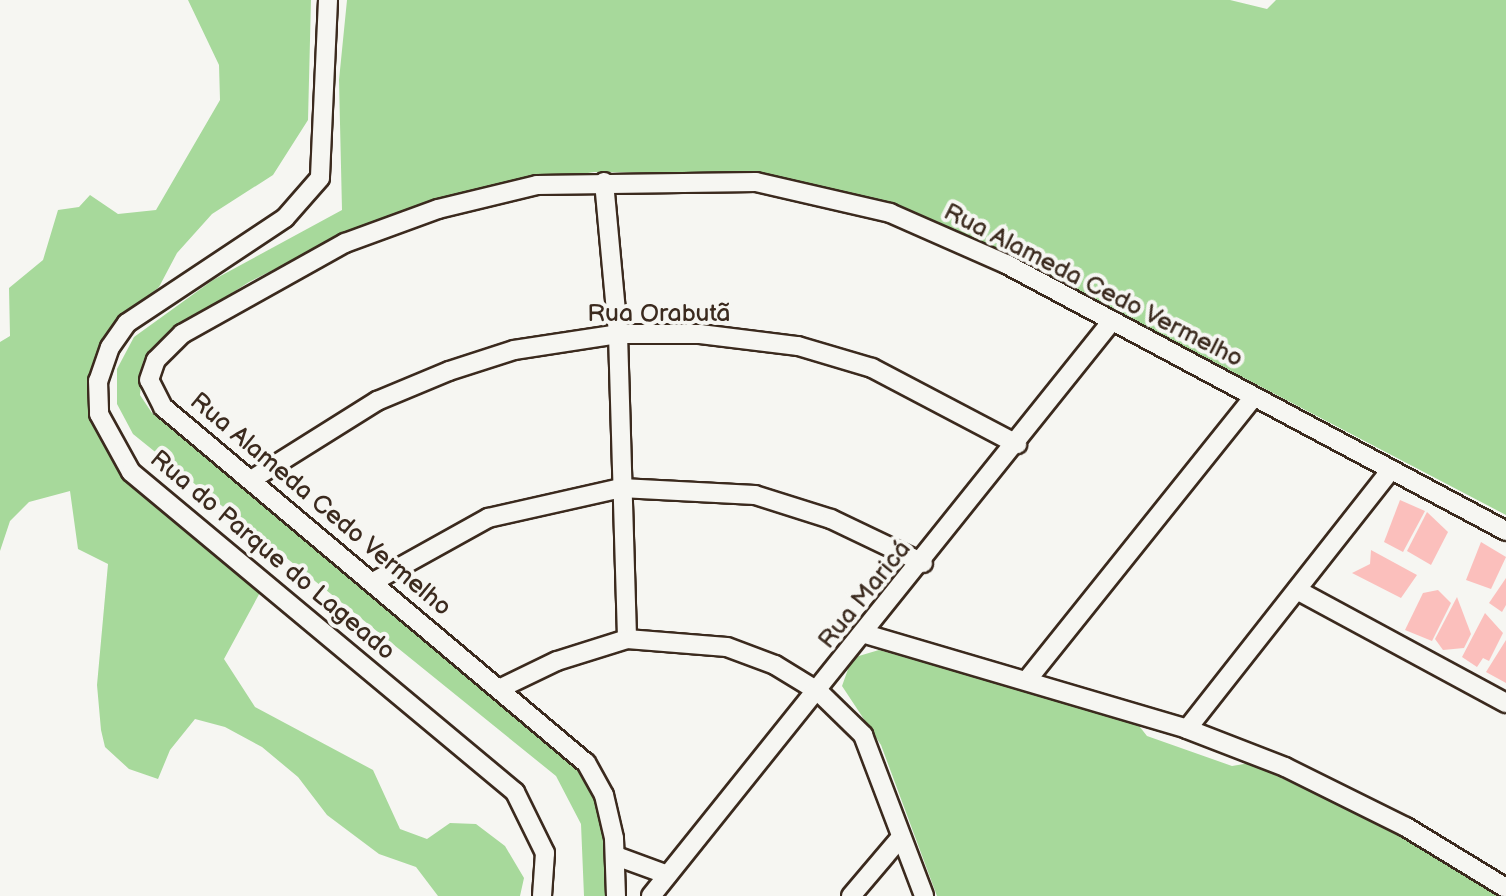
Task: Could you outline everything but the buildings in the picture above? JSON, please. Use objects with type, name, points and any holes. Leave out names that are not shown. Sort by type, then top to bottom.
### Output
[{"type":"street","name":"Rua do Parque do Lageado","points":[[328,0],[320,178],[284,218],[128,324],[110,347],[98,381],[99,414],[131,472],[515,792],[545,853],[542,896]]},
{"type":"street","points":[[604,182],[618,334],[626,639]]},
{"type":"street","name":"Rua Alameda Cedo Vermelho","points":[[616,896],[616,856],[604,795],[586,763],[503,688],[154,395],[149,380],[156,360],[182,334],[312,260],[382,230],[537,185],[756,182],[890,213],[1112,320],[1506,530]]},
{"type":"street","name":"Rua Maricá","points":[[651,896],[820,692],[1112,320]]},
{"type":"street","name":"Rua Orabutã","points":[[251,480],[377,401],[449,371],[514,350],[618,334],[700,334],[798,346],[872,368],[1017,444]]},
{"type":"street","points":[[1027,680],[1254,397]]},
{"type":"street","points":[[1186,729],[1390,470]]},
{"type":"street","points":[[373,582],[488,518],[621,488],[754,495],[832,518],[923,563]]},
{"type":"street","points":[[1298,590],[1506,703]]},
{"type":"street","points":[[865,634],[1186,729],[1371,810],[1506,888]]},
{"type":"street","points":[[503,688],[557,661],[626,639],[727,647],[820,692],[864,734],[924,896]]},
{"type":"street","points":[[851,896],[901,837]]},
{"type":"street","points":[[616,856],[668,875]]},
{"type":"green space","points":[[188,0],[311,0],[308,120],[273,175],[212,214],[177,253],[159,287],[123,317],[102,352],[98,426],[115,463],[263,587],[224,659],[255,707],[373,770],[400,829],[427,839],[450,823],[476,824],[505,846],[524,878],[520,896],[438,896],[416,867],[379,854],[327,815],[298,777],[262,747],[225,727],[195,719],[170,750],[158,779],[129,769],[105,747],[101,730],[97,685],[108,564],[78,549],[70,491],[29,502],[10,521],[0,551],[0,342],[10,336],[9,288],[43,260],[58,210],[79,207],[90,195],[118,214],[156,210],[220,100],[219,65]]},
{"type":"green space","points":[[347,0],[1230,0],[1267,9],[1276,0],[1506,0],[1506,515],[988,244],[840,192],[735,174],[594,172],[458,194],[349,232],[249,282],[173,331],[143,361],[140,395],[152,413],[572,760],[599,808],[608,843],[609,896],[584,896],[581,824],[556,776],[133,434],[117,404],[117,369],[134,337],[213,280],[342,210],[339,80]]},
{"type":"green space","points":[[879,650],[1136,722],[1147,736],[1232,766],[1250,763],[1412,840],[1498,896],[937,896],[881,745],[842,686],[852,658]]}]
